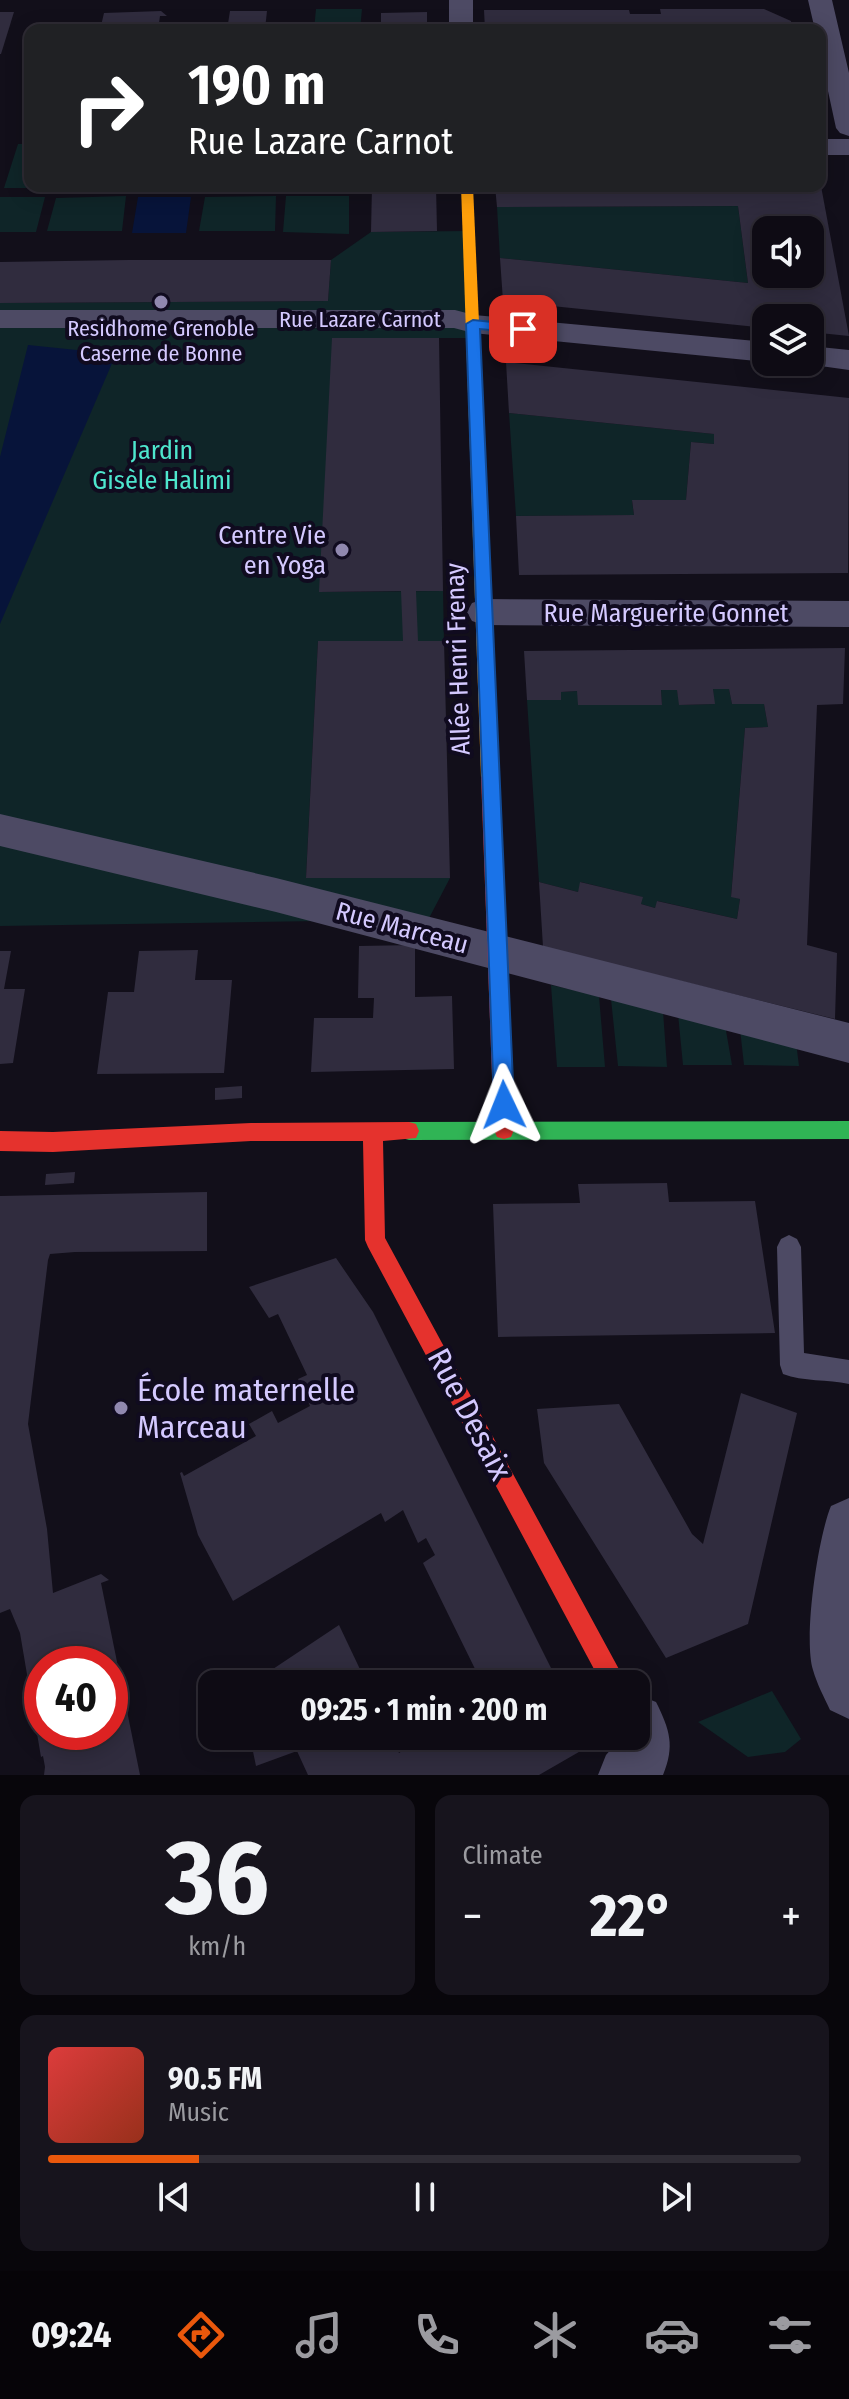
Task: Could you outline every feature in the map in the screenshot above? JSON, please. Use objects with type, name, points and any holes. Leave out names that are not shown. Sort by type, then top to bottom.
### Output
[{"type":"street","points":[[461,0],[461,24]]},
{"type":"street","points":[[820,0],[825,24]]},
{"type":"street","points":[[826,26],[849,128]]},
{"type":"street","points":[[826,147],[849,147]]},
{"type":"street","name":"Allée Henri Frenay","points":[[467,192],[504,1130]]},
{"type":"street","name":"Rue Lazare Carnot","points":[[0,321],[455,319],[473,324],[752,351]]},
{"type":"street","points":[[824,357],[849,360]]},
{"type":"street","name":"Rue Marguerite Gonnet","points":[[484,612],[849,614]]},
{"type":"street","name":"Rue Marceau","points":[[0,830],[276,895],[849,1043]]},
{"type":"street","points":[[0,1141],[53,1142],[251,1132],[849,1130]]},
{"type":"street","name":"Rue Desaix","points":[[373,1132],[375,1240],[607,1670]]},
{"type":"street","points":[[849,1524],[838,1605],[839,1668],[849,1691]]},
{"type":"lane","points":[[789,1247],[792,1365],[829,1367],[849,1372]]},
{"type":"green space","points":[[316,9],[362,9],[361,24],[315,24]]},
{"type":"green space","points":[[18,144],[24,144],[24,188],[4,188]]},
{"type":"green space","points":[[126,196],[122,231],[47,231],[56,198]]},
{"type":"green space","points":[[276,196],[275,231],[199,231],[205,197]]},
{"type":"green space","points":[[286,196],[349,196],[349,234],[283,232]]},
{"type":"green space","points":[[0,197],[45,197],[36,232],[0,232]]},
{"type":"green space","points":[[738,206],[748,283],[500,258],[497,207]]},
{"type":"green space","name":"Jardin Gisèle Halimi","points":[[469,231],[473,338],[333,338],[320,592],[443,591],[444,641],[318,641],[306,877],[450,878],[415,945],[320,921],[0,926],[0,303],[328,301],[331,260],[371,232]]},
{"type":"green space","points":[[509,413],[714,434],[714,444],[691,442],[686,500],[632,501],[634,515],[516,516]]},
{"type":"green space","points":[[713,689],[729,689],[732,704],[764,704],[768,727],[745,728],[731,896],[740,899],[737,919],[658,901],[655,908],[641,904],[642,897],[581,882],[578,892],[539,882],[527,700],[560,700],[561,692],[577,691],[662,705],[661,690],[677,690],[680,705],[714,704]]},
{"type":"green space","points":[[551,985],[599,996],[605,1067],[557,1067]]},
{"type":"green space","points":[[611,999],[663,1011],[667,1067],[618,1066]]},
{"type":"green space","points":[[678,1014],[725,1025],[732,1065],[683,1065]]},
{"type":"green space","points":[[740,1029],[796,1042],[799,1066],[744,1065]]},
{"type":"green space","points":[[772,1691],[801,1739],[785,1752],[748,1757],[698,1722]]},
{"type":"water","points":[[138,197],[191,197],[186,233],[132,233]]},
{"type":"water","points":[[28,345],[116,354],[0,624],[0,457]]},
{"type":"building","points":[[660,9],[764,9],[791,21],[791,24],[485,24],[484,10],[629,10],[630,14],[661,14]]},
{"type":"building","points":[[161,11],[167,16],[160,16],[159,24],[101,24],[104,13]]},
{"type":"building","points":[[230,11],[267,11],[266,24],[228,24]]},
{"type":"building","points":[[0,12],[14,12],[1,54],[0,54]]},
{"type":"building","points":[[427,12],[427,24],[381,24],[381,13]]},
{"type":"building","points":[[372,192],[436,192],[437,231],[371,232]]},
{"type":"building","points":[[496,192],[822,192],[849,336],[824,333],[824,304],[752,304],[752,327],[503,301],[500,258],[748,283],[738,206],[497,207]]},
{"type":"building","points":[[331,260],[328,301],[0,303],[0,262]]},
{"type":"building","points":[[332,338],[439,338],[443,591],[416,591],[418,641],[444,641],[450,878],[306,878],[318,641],[403,641],[401,591],[319,592]]},
{"type":"building","points":[[506,362],[849,398],[848,573],[519,575],[516,516],[634,515],[632,500],[686,500],[691,442],[714,444],[714,434],[509,413]]},
{"type":"building","points":[[845,648],[843,704],[817,705],[807,945],[837,953],[835,1019],[543,947],[539,882],[578,892],[580,882],[643,897],[641,904],[655,908],[657,901],[737,919],[740,899],[731,897],[745,728],[768,727],[764,704],[732,704],[729,689],[713,689],[715,704],[679,705],[677,690],[661,690],[662,705],[578,705],[577,691],[561,692],[561,700],[527,700],[524,651]]},
{"type":"building","points":[[415,945],[415,997],[452,996],[454,1069],[311,1072],[314,1018],[373,1018],[374,998],[358,998],[359,946]]},
{"type":"building","points":[[198,950],[195,980],[232,980],[224,1073],[97,1074],[108,992],[134,992],[139,951]]},
{"type":"building","points":[[0,951],[11,951],[4,989],[25,989],[13,1063],[0,1064]]},
{"type":"building","points":[[242,1086],[242,1098],[215,1100],[215,1088]]},
{"type":"building","points":[[75,1172],[74,1183],[45,1185],[46,1174]]},
{"type":"building","points":[[667,1183],[669,1202],[755,1201],[775,1333],[498,1337],[493,1204],[580,1203],[578,1184]]},
{"type":"building","points":[[207,1192],[207,1251],[75,1252],[50,1254],[48,1260],[28,1424],[47,1529],[53,1593],[101,1574],[109,1580],[101,1583],[114,1646],[24,1646],[24,1657],[20,1633],[10,1609],[0,1613],[0,1196]]},
{"type":"building","points":[[336,1258],[373,1312],[552,1670],[476,1670],[423,1563],[435,1555],[426,1538],[418,1543],[403,1510],[385,1522],[381,1513],[233,1601],[198,1535],[180,1473],[184,1476],[256,1436],[249,1424],[272,1411],[278,1423],[310,1406],[298,1379],[307,1375],[278,1314],[269,1318],[249,1287]]},
{"type":"building","points":[[741,1393],[797,1413],[748,1624],[666,1658],[544,1463],[537,1409],[619,1404],[692,1534],[703,1544]]},
{"type":"building","points":[[339,1625],[360,1670],[272,1670]]},
{"type":"building","points":[[128,1716],[140,1775],[44,1775],[40,1750],[128,1750]]},
{"type":"building","points":[[253,1750],[398,1750],[399,1753],[404,1750],[582,1750],[539,1775],[308,1775],[297,1751],[256,1766]]},
{"type":"traffic: fast","points":[[409,1131],[849,1130]]},
{"type":"traffic: slow","points":[[467,192],[490,777]]},
{"type":"traffic: jam","points":[[490,777],[504,1130]]},
{"type":"traffic: jam","points":[[0,1141],[53,1142],[251,1132],[409,1131]]},
{"type":"traffic: jam","points":[[373,1132],[375,1240],[607,1670]]},
{"type":"place","name":"Residhome Grenoble Caserne de Bonne","points":[[161,302]]},
{"type":"place","name":"Centre Vie en Yoga","points":[[342,550]]},
{"type":"place","name":"École maternelle Marceau","points":[[121,1408]]},
{"type":"route","points":[[504,1105],[473,324],[523,329]]}]
